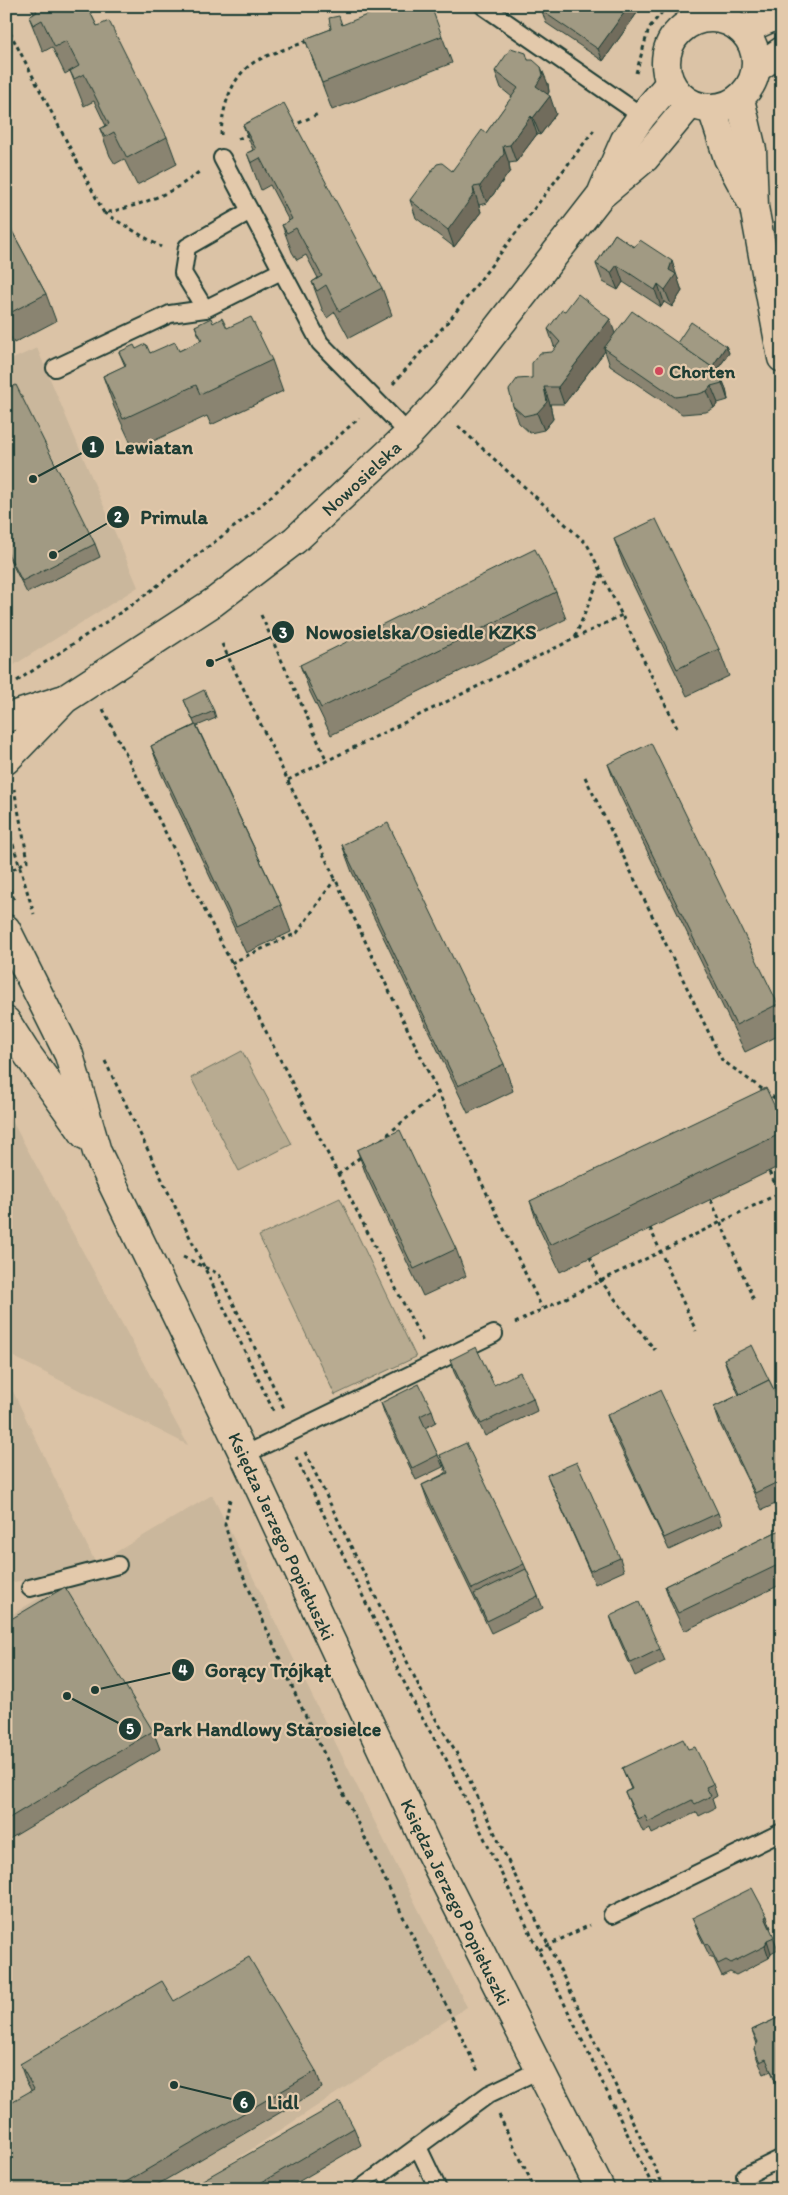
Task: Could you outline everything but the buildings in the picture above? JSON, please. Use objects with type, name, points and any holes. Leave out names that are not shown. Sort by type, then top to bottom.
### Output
[{"type":"street","points":[[732,19],[755,48],[757,68],[752,85],[740,99],[727,106],[701,106],[679,95],[670,84],[665,65],[668,46],[679,30],[696,13],[732,19],[782,13]]},
{"type":"street","points":[[757,68],[782,51]]},
{"type":"street","name":"Nowosielska","points":[[600,196],[625,140],[642,116],[670,84]]},
{"type":"street","points":[[740,99],[752,150],[754,207],[782,358]]},
{"type":"street","points":[[701,106],[754,207]]},
{"type":"street","name":"Nowosielska","points":[[8,759],[65,699],[214,602],[295,540],[409,434],[446,394],[600,196],[645,158],[701,106]]},
{"type":"street","name":"Nowosielska","points":[[6,718],[65,699]]},
{"type":"street","name":"Księdza Jerzego Popiełuszki","points":[[11,916],[69,1055],[97,1152]]},
{"type":"street","name":"Księdza Jerzego Popiełuszki","points":[[6,1021],[25,1051],[97,1152],[244,1455],[426,1844],[600,2189]]},
{"type":"lane","points":[[484,6],[642,116]]},
{"type":"lane","points":[[221,152],[320,343],[409,434]]},
{"type":"lane","points":[[205,309],[183,273],[187,247],[250,211]]},
{"type":"lane","points":[[55,368],[170,314],[205,309],[281,271]]},
{"type":"lane","points":[[244,1455],[494,1334]]},
{"type":"lane","points":[[30,1588],[118,1565]]},
{"type":"lane","points":[[612,1915],[782,1832]]},
{"type":"lane","points":[[360,2189],[489,2094],[539,2070]]},
{"type":"lane","points":[[418,2147],[438,2189]]},
{"type":"lane","points":[[745,2176],[782,2158]]},
{"type":"path","points":[[14,683],[136,602],[243,520],[377,402],[452,317],[636,76],[649,28],[668,6]]},
{"type":"path","points":[[6,25],[104,213],[185,261]]},
{"type":"path","points":[[221,152],[221,114],[234,83],[253,64],[317,37]]},
{"type":"path","points":[[282,121],[297,124],[320,112]]},
{"type":"path","points":[[104,213],[151,201],[188,182],[221,152],[256,132]]},
{"type":"path","points":[[454,423],[587,544],[677,728]]},
{"type":"path","points":[[575,638],[602,573]]},
{"type":"path","points":[[261,615],[327,761]]},
{"type":"path","points":[[288,780],[622,615]]},
{"type":"path","points":[[222,644],[542,1308]]},
{"type":"path","points":[[103,709],[433,1364]]},
{"type":"path","points":[[6,874],[20,867],[28,860],[13,792],[17,779],[8,759]]},
{"type":"path","points":[[585,777],[722,1060],[780,1102],[782,1106]]},
{"type":"path","points":[[6,821],[35,917]]},
{"type":"path","points":[[231,962],[297,933],[335,879]]},
{"type":"path","points":[[6,881],[11,916]]},
{"type":"path","points":[[101,1052],[205,1267],[432,1713],[455,1750],[666,2189]]},
{"type":"path","points":[[377,1143],[438,1092]]},
{"type":"path","points":[[338,1175],[369,1150]]},
{"type":"path","points":[[494,1334],[542,1308],[781,1194],[769,1172]]},
{"type":"path","points":[[711,1200],[755,1302]]},
{"type":"path","points":[[650,1228],[696,1331]]},
{"type":"path","points":[[182,1256],[219,1274],[417,1709],[446,1759],[654,2189]]},
{"type":"path","points":[[590,1257],[600,1280],[655,1350]]},
{"type":"path","points":[[231,1494],[225,1525],[234,1555],[298,1700],[377,1867],[535,2189]]},
{"type":"path","points":[[539,1950],[612,1915]]},
{"type":"shaded area","points":[[37,348],[138,587],[6,670],[6,362]]},
{"type":"shaded area","points":[[242,1051],[292,1144],[239,1171],[191,1078]]},
{"type":"shaded area","points":[[6,1110],[188,1445],[6,1353]]},
{"type":"shaded area","points":[[340,1198],[416,1357],[335,1395],[259,1236]]},
{"type":"shaded area","points":[[6,1377],[96,1564],[212,1495],[467,2007],[191,2189],[6,2189],[6,1618],[83,1572],[6,1583]]},
{"type":"place","name":"Chorten","points":[[659,371]]},
{"type":"place","name":"Lewiatan","points":[[33,479]]},
{"type":"place","name":"Primula","points":[[53,555]]},
{"type":"place","name":"Nowosielska/Osiedle KZKS","points":[[210,663]]},
{"type":"place","name":"Gorący Trójkąt","points":[[95,1690]]},
{"type":"place","name":"Park Handlowy Starosielce","points":[[67,1696]]},
{"type":"place","name":"Lidl","points":[[174,2085]]}]
